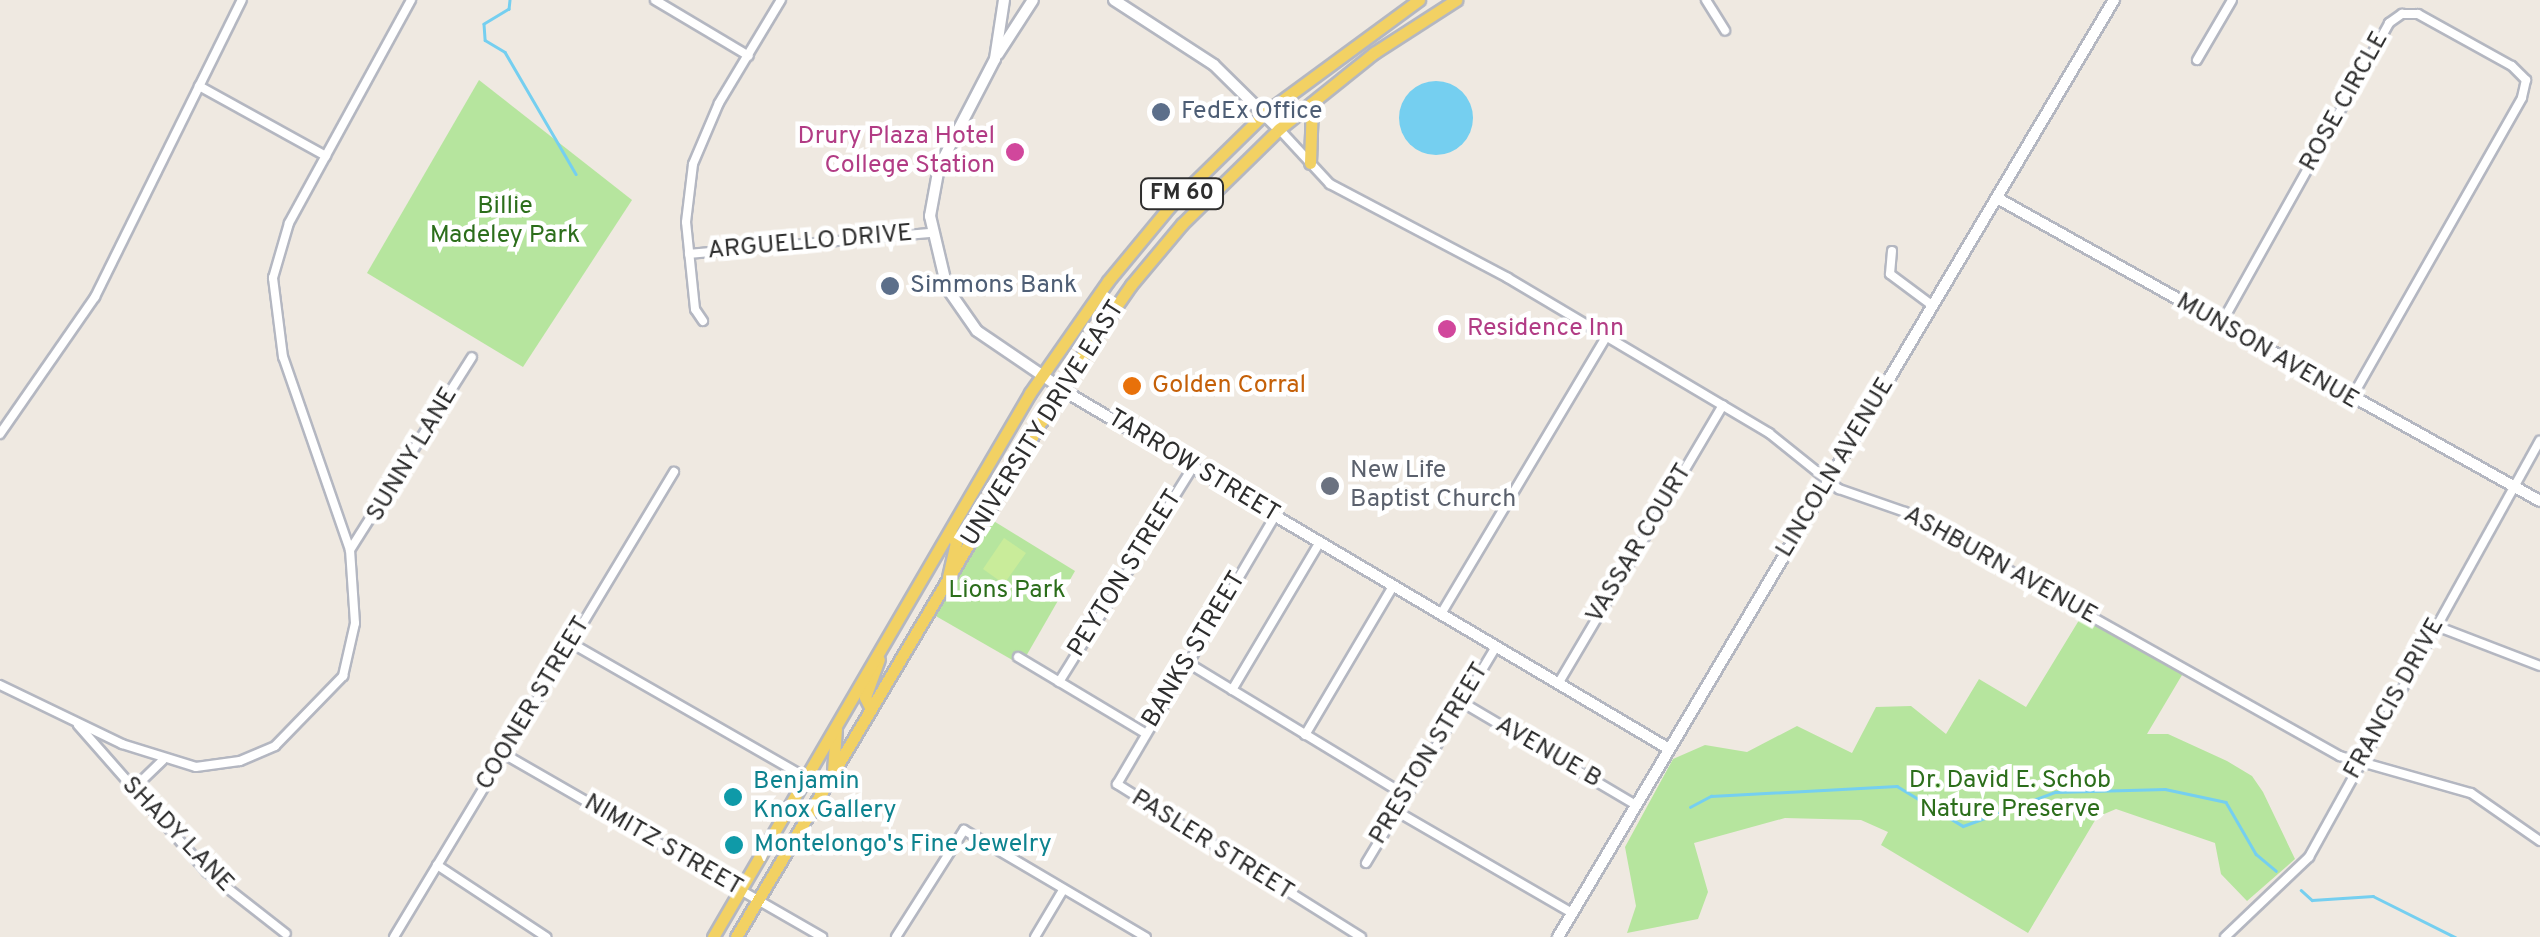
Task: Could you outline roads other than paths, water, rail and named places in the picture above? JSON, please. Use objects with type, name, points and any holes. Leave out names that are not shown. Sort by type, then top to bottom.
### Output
[{"type":"main road","name":"UNIVERSITY DRIVE EAST","points":[[713,937],[1040,376],[1152,227],[1264,113],[1420,0]]},
{"type":"main road","name":"UNIVERSITY DRIVE EAST","points":[[736,937],[1060,388],[1182,224],[1312,102],[1456,0]]},
{"type":"main road","points":[[1310,163],[1312,102]]},
{"type":"main road","points":[[948,577],[956,540],[951,533]]},
{"type":"main road","points":[[871,708],[865,697],[880,654]]},
{"type":"main road","points":[[833,772],[836,728]]},
{"type":"street","points":[[0,434],[95,297],[242,0]]},
{"type":"street","points":[[0,685],[78,726],[162,760],[196,767],[240,760],[274,746],[309,718],[342,676],[352,652],[350,550],[283,357],[274,302],[276,252],[411,0]]},
{"type":"street","points":[[654,0],[748,56]]},
{"type":"street","points":[[703,321],[695,309],[689,254],[686,196],[693,164],[748,56],[782,0]]},
{"type":"street","name":"TARROW STREET","points":[[1004,0],[995,59],[939,167],[930,233],[961,312],[996,348],[1040,376],[1669,749]]},
{"type":"street","points":[[995,59],[1033,0]]},
{"type":"street","points":[[1114,0],[1214,64],[1279,129]]},
{"type":"street","points":[[1706,0],[1725,31]]},
{"type":"street","name":"LINCOLN AVENUE","points":[[1558,937],[2114,0]]},
{"type":"street","points":[[2197,60],[2232,0]]},
{"type":"street","name":"ROSE CIRCLE","points":[[2221,324],[2389,23],[2418,14],[2512,66],[2526,80],[2522,98],[2350,400]]},
{"type":"street","points":[[199,86],[326,156]]},
{"type":"street","name":"ASHBURN AVENUE","points":[[1279,129],[1330,184],[1723,405],[1781,440],[1852,495],[1905,512],[2359,763],[2470,793],[2540,840]]},
{"type":"street","name":"MUNSON AVENUE","points":[[1997,198],[2350,400],[2540,501]]},
{"type":"street","name":"ARGUELLO DRIVE","points":[[689,254],[930,233]]},
{"type":"street","points":[[1892,251],[1890,274],[1933,306]]},
{"type":"street","points":[[1441,614],[1606,337]]},
{"type":"street","name":"SUNNY LANE","points":[[350,550],[472,357]]},
{"type":"street","name":"VASSAR COURT","points":[[1558,684],[1723,405]]},
{"type":"street","name":"FRANCIS DRIVE","points":[[2225,937],[2300,868],[2540,442]]},
{"type":"street","name":"PEYTON STREET","points":[[1059,682],[1192,467]]},
{"type":"street","name":"COONER STREET","points":[[394,937],[674,472]]},
{"type":"street","name":"BANKS STREET","points":[[1117,784],[1275,516]]},
{"type":"street","points":[[1232,690],[1320,542]]},
{"type":"street","points":[[1305,734],[1393,586]]},
{"type":"street","points":[[2436,626],[2540,666]]},
{"type":"street","points":[[571,643],[807,778]]},
{"type":"street","name":"PRESTON STREET","points":[[1366,863],[1496,647]]},
{"type":"street","points":[[1018,657],[1145,734]]},
{"type":"street","points":[[1188,663],[1405,795]]},
{"type":"street","name":"AVENUE B","points":[[1460,702],[1636,805]]},
{"type":"street","name":"SHADY LANE","points":[[78,726],[207,872],[286,934]]},
{"type":"street","name":"NIMITZ STREET","points":[[504,754],[822,937]]},
{"type":"street","points":[[132,790],[162,760]]},
{"type":"street","name":"PASLER STREET","points":[[1117,784],[1361,937]]},
{"type":"street","points":[[1396,811],[1572,914]]},
{"type":"street","points":[[896,937],[964,830],[1146,937]]},
{"type":"street","points":[[437,864],[546,937]]},
{"type":"street","points":[[1036,937],[1063,890]]},
{"type":"water","points":[[1436,81],[1462,92],[1473,118],[1462,144],[1436,155],[1410,144],[1399,118],[1410,92]]},
{"type":"waterway","points":[[510,0],[509,9],[484,24],[485,40],[505,52],[576,174]]},
{"type":"waterway","points":[[1690,807],[1711,796],[1897,786],[1963,826],[2055,792],[2165,789],[2226,802],[2256,854],[2276,871]]},
{"type":"waterway","points":[[2301,890],[2312,900],[2373,896],[2455,937]]},
{"type":"place","name":"FedEx Office","points":[[1161,112]]},
{"type":"place","name":"Drury Plaza Hotel College Station","points":[[1015,152]]},
{"type":"place","name":"Simmons Bank","points":[[890,286]]},
{"type":"place","name":"Residence Inn","points":[[1447,329]]},
{"type":"place","name":"Golden Corral","points":[[1132,386]]},
{"type":"place","name":"New Life Baptist Church","points":[[1330,486]]},
{"type":"place","name":"Benjamin Knox Gallery","points":[[733,797]]},
{"type":"place","name":"Montelongo's Fine Jewelry","points":[[734,845]]},
{"type":"park label","name":"Billie Madeley Park","points":[[505,222]]},
{"type":"park label","name":"Lions Park","points":[[1007,591]]},
{"type":"park label","name":"Dr. David E. Schob Nature Preserve","points":[[2010,796]]}]
